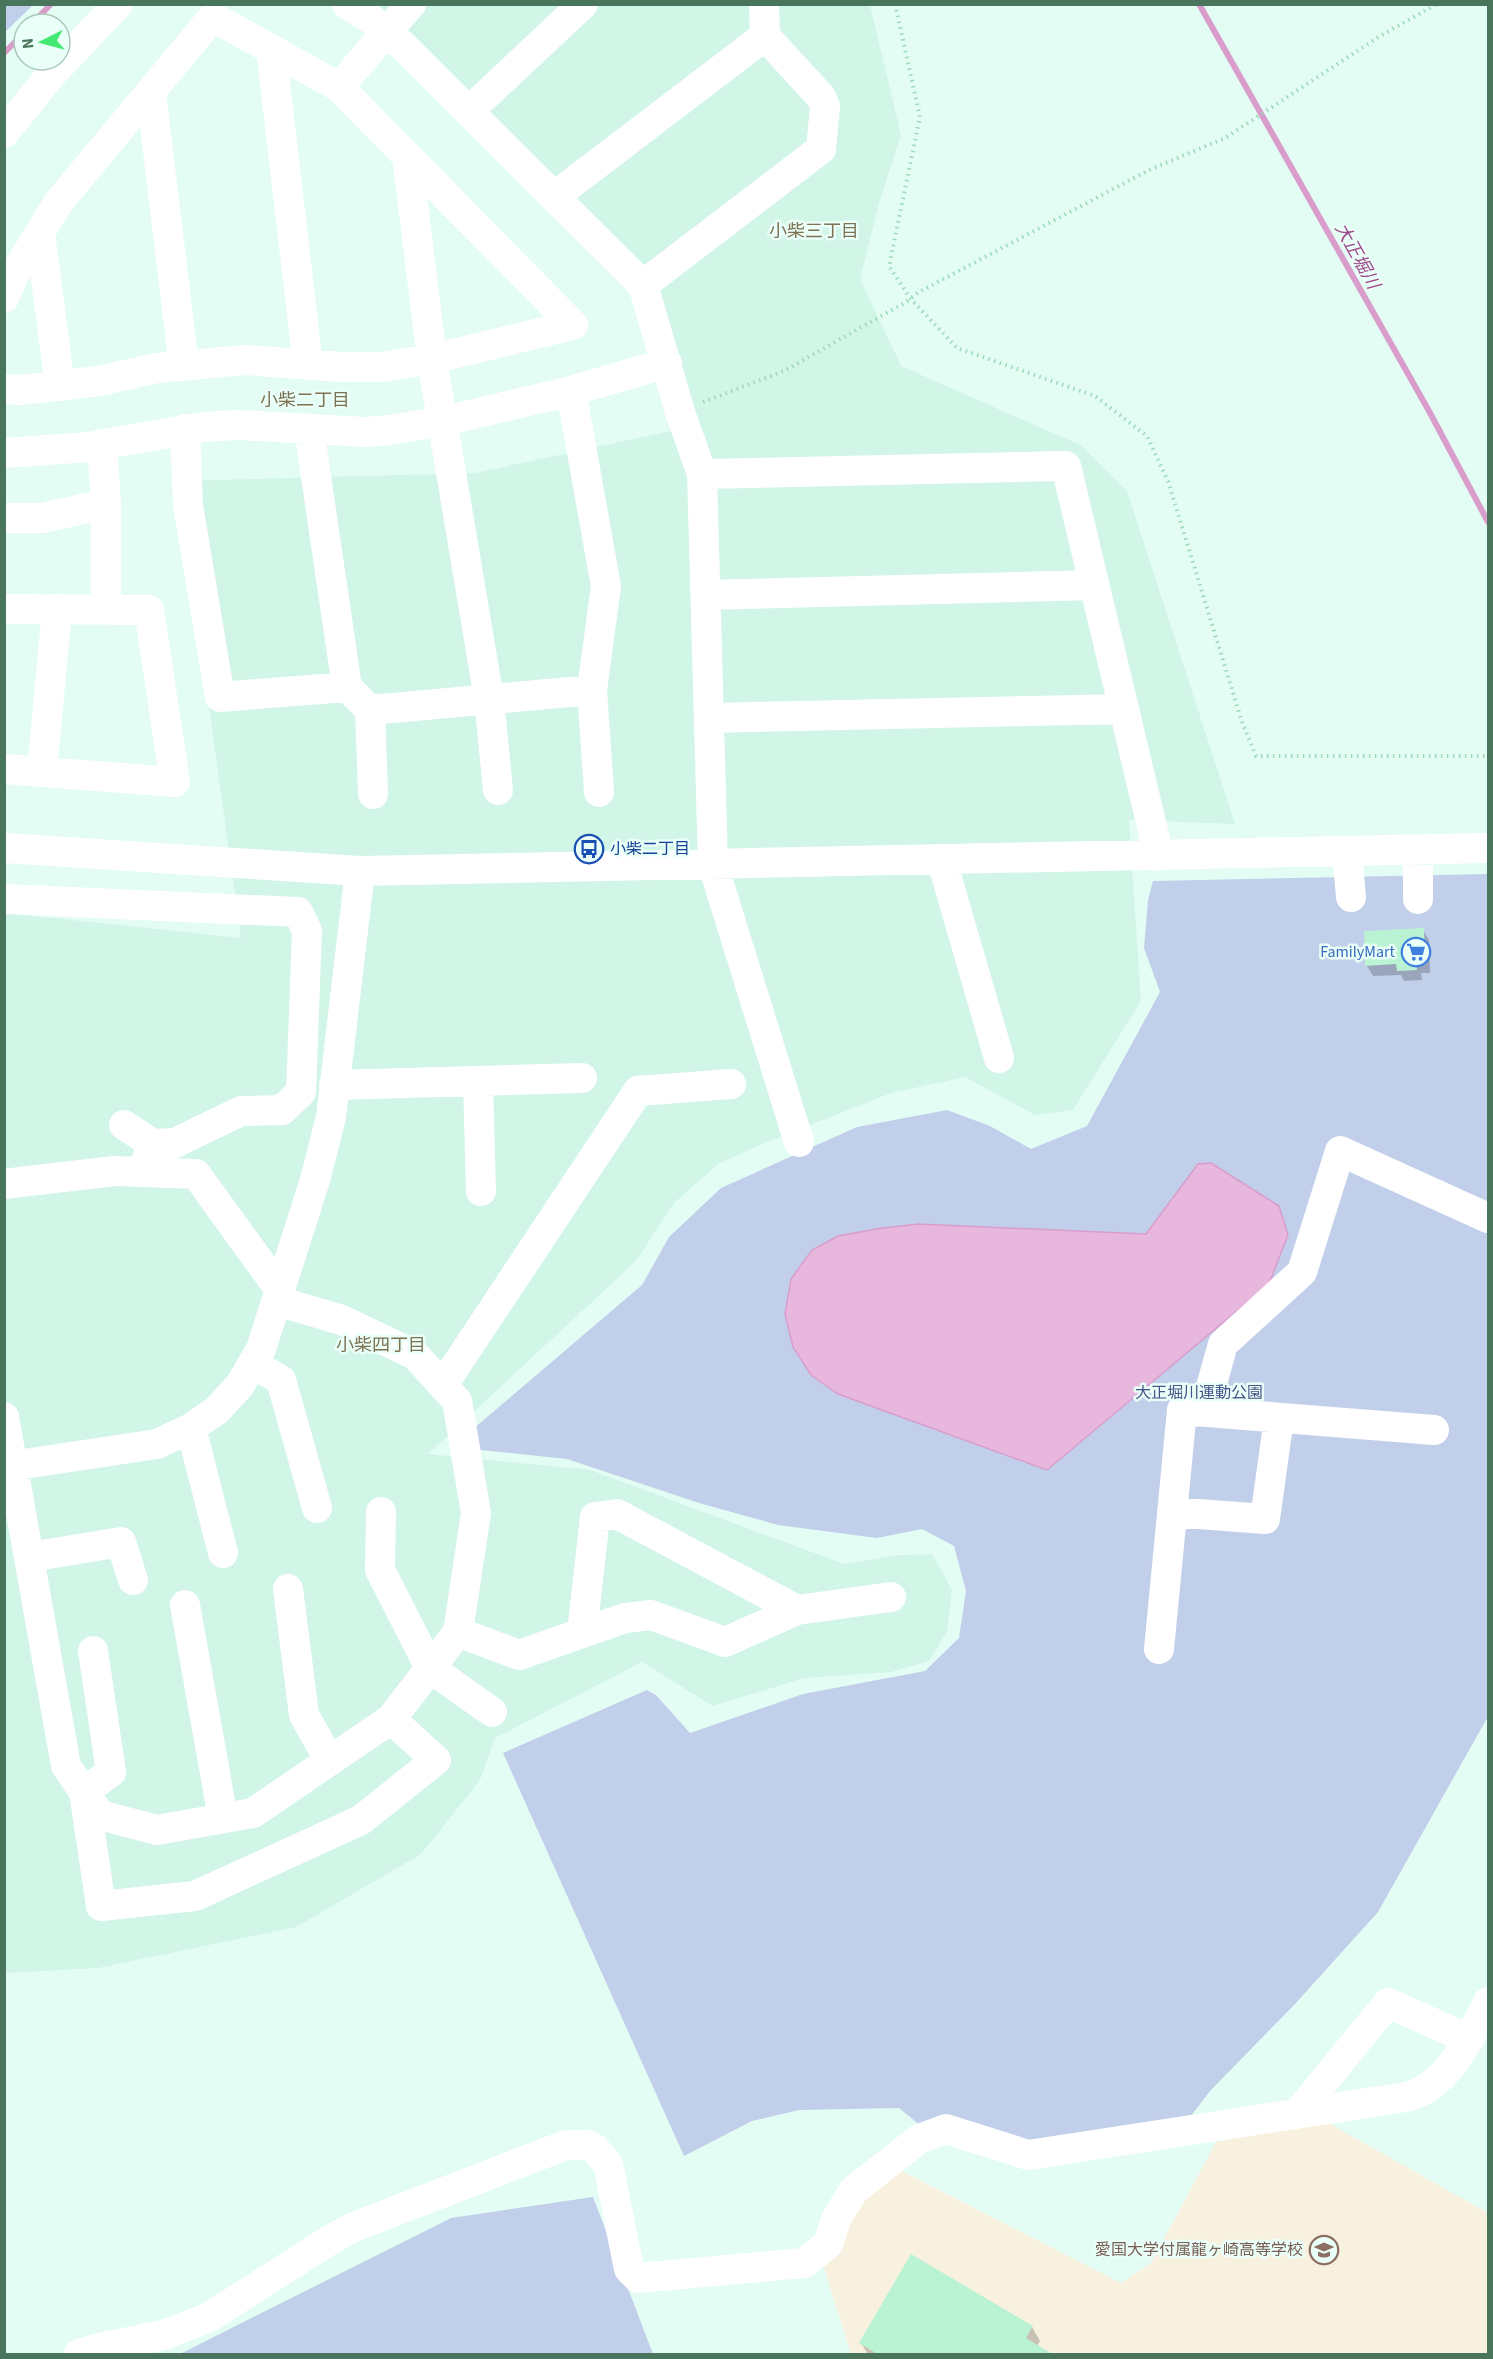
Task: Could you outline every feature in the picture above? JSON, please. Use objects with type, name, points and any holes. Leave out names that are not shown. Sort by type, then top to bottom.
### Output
[{"type":"street","points":[[4,133],[50,76],[118,4]]},
{"type":"street","points":[[347,4],[387,32],[470,110],[643,285],[680,412],[702,474],[713,865],[799,1142]]},
{"type":"street","points":[[339,87],[411,4]]},
{"type":"street","points":[[470,110],[583,4]]},
{"type":"street","points":[[643,285],[821,149],[825,106],[821,97],[765,36],[764,4]]},
{"type":"street","points":[[4,298],[14,275],[58,203],[213,17],[339,87],[573,325],[432,358],[381,367],[245,360],[157,368],[98,381],[60,386],[21,390],[4,389]]},
{"type":"street","points":[[555,196],[765,36]]},
{"type":"street","points":[[271,50],[308,365]]},
{"type":"street","points":[[151,93],[184,366]]},
{"type":"street","points":[[407,156],[432,358],[489,699],[498,790]]},
{"type":"street","points":[[39,233],[60,386]]},
{"type":"street","points":[[4,453],[102,444],[185,429],[239,425],[365,432],[444,421],[571,391],[667,363]]},
{"type":"street","points":[[571,391],[606,586],[592,690],[599,792]]},
{"type":"street","points":[[185,429],[188,505],[220,697],[347,687]]},
{"type":"street","points":[[309,429],[347,687],[369,710],[373,794]]},
{"type":"street","points":[[102,444],[106,504],[106,610]]},
{"type":"street","points":[[702,474],[1066,466],[1159,856]]},
{"type":"street","points":[[4,518],[42,518],[106,504]]},
{"type":"street","points":[[706,596],[1094,585]]},
{"type":"street","points":[[4,609],[149,610],[175,782],[4,769]]},
{"type":"street","points":[[42,772],[57,609]]},
{"type":"street","points":[[369,710],[592,690]]},
{"type":"street","points":[[709,718],[1124,709]]},
{"type":"street","points":[[4,848],[360,871],[942,861],[1488,848]]},
{"type":"street","points":[[1418,850],[1418,899]]},
{"type":"street","points":[[1347,852],[1351,897]]},
{"type":"street","points":[[942,861],[999,1058]]},
{"type":"street","points":[[9,1466],[157,1444],[191,1428],[217,1410],[240,1384],[253,1364],[261,1349],[315,1180],[331,1117],[360,871]]},
{"type":"street","points":[[4,899],[298,912],[307,931],[301,1092],[282,1110],[241,1111],[175,1143],[153,1144],[124,1125]]},
{"type":"street","points":[[334,1085],[582,1078]]},
{"type":"street","points":[[478,1081],[481,1191]]},
{"type":"street","points":[[443,1385],[639,1091],[730,1084]]},
{"type":"street","points":[[142,1172],[153,1144]]},
{"type":"street","points":[[1204,1412],[1223,1344],[1302,1272],[1340,1151],[1488,1218]]},
{"type":"street","points":[[4,1184],[114,1171],[196,1174],[278,1295],[342,1320],[415,1355],[457,1401],[476,1513],[458,1632],[391,1719],[253,1813],[157,1830],[100,1815],[66,1766],[30,1557],[9,1466],[4,1417]]},
{"type":"street","points":[[253,1364],[281,1380],[316,1508]]},
{"type":"street","points":[[1159,1649],[1182,1410],[1434,1430]]},
{"type":"street","points":[[1172,1512],[1265,1519],[1279,1418]]},
{"type":"street","points":[[191,1428],[223,1553]]},
{"type":"street","points":[[381,1512],[380,1570],[430,1668],[492,1712]]},
{"type":"street","points":[[582,1633],[595,1516],[617,1514],[797,1610]]},
{"type":"street","points":[[30,1557],[120,1542],[133,1580]]},
{"type":"street","points":[[288,1590],[303,1714],[330,1761]]},
{"type":"street","points":[[458,1632],[519,1655],[625,1618],[651,1615],[725,1642],[797,1610],[891,1597]]},
{"type":"street","points":[[185,1605],[223,1818]]},
{"type":"street","points":[[84,1792],[111,1772],[93,1651]]},
{"type":"street","points":[[84,1792],[101,1906],[195,1896],[361,1820],[436,1760],[391,1719]]},
{"type":"street","points":[[79,2355],[163,2334],[208,2318],[354,2227],[566,2145],[587,2145],[594,2148],[608,2164],[629,2270],[638,2278],[804,2263],[828,2244],[837,2217],[854,2190],[919,2139],[943,2129],[1028,2155],[1418,2094],[1436,2083],[1469,2039],[1488,2002]]},
{"type":"street","points":[[1297,2114],[1388,2004],[1469,2039]]},
{"type":"path","points":[[895,4],[920,117],[889,266],[910,298],[957,348],[1095,396],[1148,436],[1168,481],[1242,722],[1256,756],[1488,756]]},
{"type":"path","points":[[680,412],[784,371],[910,298],[1149,170],[1225,138],[1380,36],[1437,4]]},
{"type":"shaded area","points":[[365,5],[870,5],[901,135],[879,203],[860,279],[901,366],[1080,445],[1127,491],[1235,824],[1129,820],[1141,1001],[1073,1110],[1035,1115],[965,1077],[891,1093],[718,1164],[674,1203],[636,1261],[428,1454],[590,1470],[844,1564],[901,1555],[932,1554],[952,1590],[947,1631],[929,1661],[891,1672],[804,1678],[713,1706],[642,1662],[495,1738],[480,1780],[421,1854],[296,1927],[98,1968],[5,1973],[5,913],[241,938],[178,481],[476,473],[699,425],[655,292]]},
{"type":"shaded area","points":[[1211,1163],[1279,1206],[1288,1235],[1269,1284],[1047,1470],[838,1394],[811,1375],[793,1347],[785,1314],[791,1279],[812,1250],[838,1236],[918,1224],[1146,1234],[1198,1164]]},
{"type":"shaded area","name":"愛国大学付属龍ヶ崎高等学校","points":[[1325,2121],[1488,2213],[1488,2354],[851,2354],[823,2265],[848,2206],[894,2167],[1121,2283],[1151,2263],[1216,2142]]},
{"type":"green space","points":[[5,4],[33,4],[26,12],[12,12],[12,25],[5,32]]},
{"type":"green space","name":"大正堀川運動公園","points":[[1488,874],[1488,1720],[1378,1912],[1295,2004],[1210,2091],[1174,2138],[1003,2160],[932,2135],[899,2108],[799,2110],[752,2121],[684,2156],[503,1753],[647,1690],[656,1695],[690,1733],[803,1694],[925,1671],[959,1638],[966,1591],[954,1546],[922,1529],[877,1538],[778,1525],[699,1503],[567,1459],[452,1447],[642,1285],[669,1237],[721,1188],[857,1127],[947,1110],[990,1126],[1031,1149],[1087,1126],[1160,992],[1144,948],[1148,900],[1153,881]]},
{"type":"green space","points":[[593,2197],[653,2354],[180,2354],[451,2218]]},
{"type":"building","points":[[1424,928],[1425,963],[1416,963],[1417,970],[1397,971],[1396,964],[1365,966],[1364,931]]},
{"type":"building","points":[[911,2254],[1033,2326],[1026,2338],[1054,2355],[879,2355],[859,2343]]},
{"type":"waterway","points":[[43,12],[51,4]]},
{"type":"waterway","name":"大正堀川","points":[[1199,4],[1429,411],[1488,522]]},
{"type":"waterway","points":[[4,53],[12,45]]},
{"type":"place","name":"小柴二丁目","points":[[589,849]]},
{"type":"place","name":"FamilyMart","points":[[1416,952]]},
{"type":"place","name":"愛国大学付属龍ヶ崎高等学校","points":[[1324,2250]]},
{"type":"district","name":"小柴三丁目","points":[[814,231]]},
{"type":"district","name":"小柴二丁目","points":[[305,400]]},
{"type":"district","name":"小柴四丁目","points":[[381,1345]]}]
